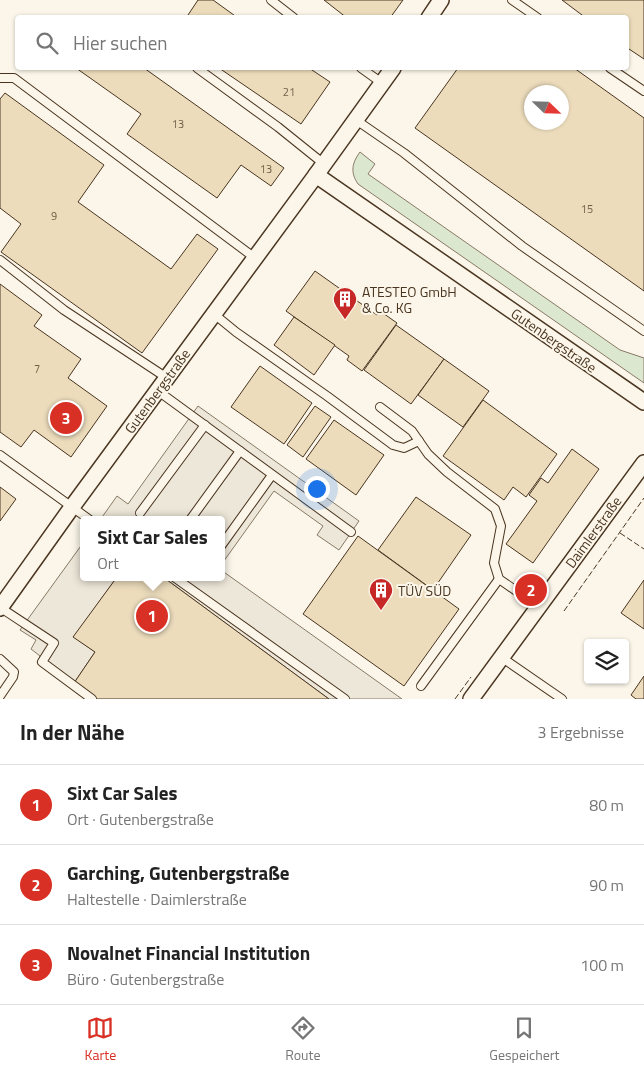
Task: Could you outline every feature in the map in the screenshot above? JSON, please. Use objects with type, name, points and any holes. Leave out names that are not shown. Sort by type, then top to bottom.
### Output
[{"type":"street","name":"Gutenbergstraße","points":[[0,608],[392,70]]},
{"type":"street","name":"Gutenbergstraße","points":[[320,170],[644,402]]},
{"type":"street","name":"Daimlerstraße","points":[[471,699],[644,463]]},
{"type":"lane","points":[[271,0],[290,15]]},
{"type":"lane","points":[[512,0],[534,15]]},
{"type":"lane","points":[[200,70],[278,127],[320,170]]},
{"type":"lane","points":[[363,70],[382,83]]},
{"type":"lane","points":[[613,70],[644,91]]},
{"type":"lane","points":[[0,78],[14,78],[255,258]]},
{"type":"lane","points":[[356,120],[411,159],[522,246],[644,331]]},
{"type":"lane","points":[[0,260],[162,384],[204,426],[351,532]]},
{"type":"lane","points":[[214,314],[236,332],[328,396],[393,445],[404,448],[419,441]]},
{"type":"lane","points":[[380,407],[412,430],[428,454],[447,472],[496,508],[501,526],[494,563],[499,579],[538,606]]},
{"type":"lane","points":[[140,513],[204,426]]},
{"type":"lane","points":[[193,516],[240,452]]},
{"type":"lane","points":[[0,455],[84,516]]},
{"type":"lane","points":[[225,540],[272,475]]},
{"type":"lane","points":[[421,686],[499,579]]},
{"type":"lane","points":[[180,581],[345,699]]},
{"type":"lane","points":[[0,608],[54,643],[42,662],[92,699]]},
{"type":"lane","points":[[501,657],[562,699]]},
{"type":"lane","points":[[0,660],[14,672],[0,696]]},
{"type":"green space","points":[[360,152],[375,164],[368,174],[620,350],[644,358],[644,383],[358,184],[353,168]]},
{"type":"shaded area","points":[[198,406],[359,521],[339,550],[317,535],[323,526],[274,491],[225,559],[225,516],[103,516],[117,496],[128,504]]},
{"type":"shaded area","points":[[80,547],[80,581],[114,581],[74,637],[95,652],[74,683],[39,659],[40,656],[31,649],[36,640],[20,630]]},
{"type":"shaded area","points":[[225,573],[402,699],[329,699],[168,581],[225,581]]},
{"type":"building","points":[[198,0],[213,0],[234,15],[188,15]]},
{"type":"building","points":[[324,0],[403,0],[392,15],[343,15]]},
{"type":"building","points":[[562,0],[644,0],[644,59],[629,49],[629,15],[582,15]]},
{"type":"building","points":[[79,70],[147,70],[284,168],[271,186],[241,165],[217,198],[127,134],[141,114]]},
{"type":"building","points":[[222,70],[312,70],[330,82],[301,124]]},
{"type":"building","points":[[457,70],[577,70],[644,118],[644,291],[415,128]]},
{"type":"building","points":[[5,93],[104,165],[78,202],[171,269],[197,234],[218,249],[142,353],[1,252],[21,224],[0,208],[0,99]]},
{"type":"building","name":"ATESTEO GmbH & Co. KG","points":[[315,271],[377,315],[380,311],[397,323],[362,371],[347,360],[349,356],[286,311]]},
{"type":"building","points":[[0,284],[42,315],[34,326],[81,359],[68,378],[107,406],[71,457],[34,430],[21,447],[0,432]]},
{"type":"building","points":[[294,317],[335,345],[314,375],[274,345]]},
{"type":"building","name":"ATESTEO GmbH & Co. KG","points":[[396,325],[444,359],[411,404],[364,370]]},
{"type":"building","points":[[444,359],[489,391],[463,427],[418,395]]},
{"type":"building","points":[[260,366],[312,403],[284,444],[231,407]]},
{"type":"building","points":[[483,400],[557,454],[526,497],[513,487],[504,500],[443,456]]},
{"type":"building","points":[[315,406],[331,417],[303,457],[287,445]]},
{"type":"building","points":[[334,420],[384,455],[356,495],[306,459]]},
{"type":"building","points":[[572,449],[599,469],[533,563],[506,544],[537,501],[529,495],[541,478],[548,483]]},
{"type":"building","points":[[0,487],[16,499],[0,521]]},
{"type":"building","name":"TÜV SÜD","points":[[416,497],[471,535],[433,590],[378,550]]},
{"type":"building","name":"TÜV SÜD","points":[[358,536],[459,609],[404,686],[303,614]]},
{"type":"building","points":[[644,580],[644,629],[621,613]]},
{"type":"building","points":[[114,581],[168,581],[329,699],[96,699],[74,683],[95,652],[73,637]]},
{"type":"building","points":[[644,676],[644,699],[636,699],[631,695]]},
{"type":"fence","points":[[564,611],[644,498]]},
{"type":"fence","points":[[620,533],[644,549]]},
{"type":"fence","points":[[455,699],[471,677]]},
{"type":"place","name":"ATESTEO GmbH & Co. KG","points":[[345,320]]},
{"type":"place","name":"Novalnet Financial Institution","points":[[66,418]]},
{"type":"place","name":"Garching, Gutenbergstraße","points":[[531,590]]},
{"type":"place","name":"TÜV SÜD","points":[[381,611]]},
{"type":"place","name":"Sixt Car Sales","points":[[152,616]]}]
